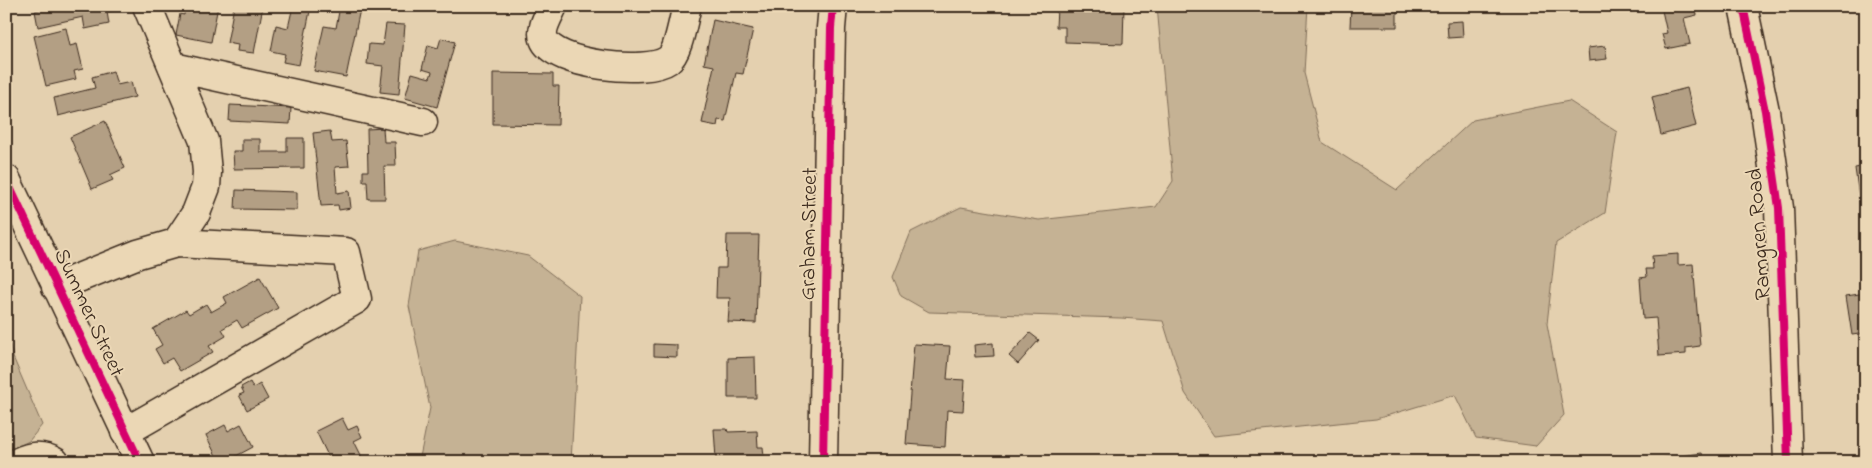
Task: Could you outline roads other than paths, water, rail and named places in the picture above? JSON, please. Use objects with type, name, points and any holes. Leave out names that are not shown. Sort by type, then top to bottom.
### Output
[{"type":"street","points":[[147,6],[204,141],[207,172],[206,187],[190,226],[176,243]]},
{"type":"street","points":[[553,6],[543,31],[544,40],[554,51],[580,62],[628,67],[651,66],[668,60],[676,47],[687,6]]},
{"type":"street","name":"Graham Street","points":[[823,462],[831,28],[833,6]]},
{"type":"street","name":"Ramgren Road","points":[[1743,6],[1765,111],[1779,208],[1788,462]]},
{"type":"street","points":[[173,67],[422,122]]},
{"type":"street","name":"Summer Street","points":[[6,179],[140,462]]},
{"type":"street","points":[[56,287],[138,254],[176,243],[346,252],[358,298],[125,432]]},
{"type":"street","points":[[18,462],[31,456],[47,457],[55,462]]}]
